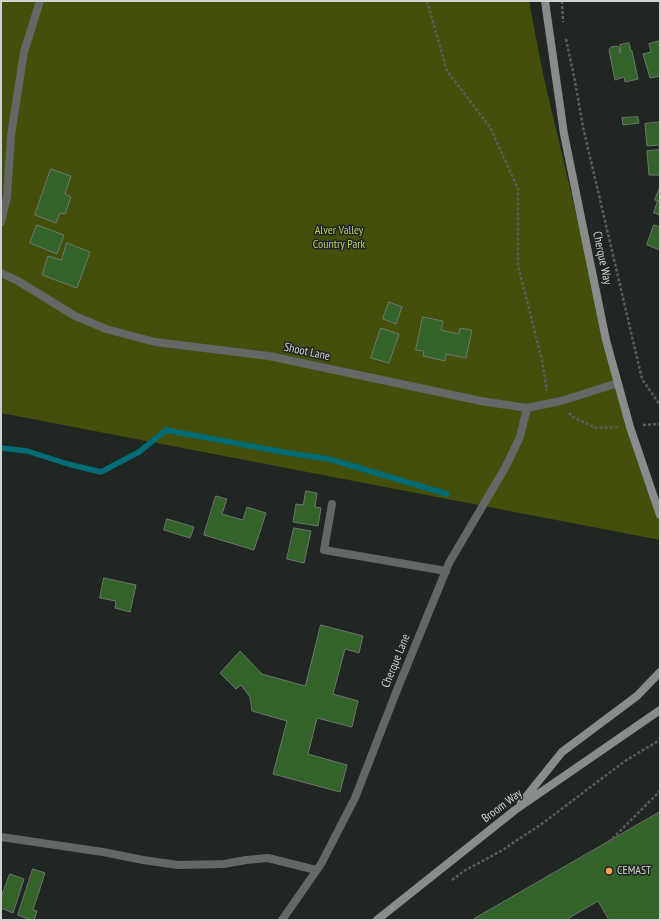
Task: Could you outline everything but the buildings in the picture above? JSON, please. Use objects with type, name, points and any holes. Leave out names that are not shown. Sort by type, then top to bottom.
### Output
[{"type":"street","points":[[1,222],[7,196],[11,135],[24,52],[40,1]]},
{"type":"street","name":"Cherque Way","points":[[545,1],[564,134],[606,340],[630,427],[660,515]]},
{"type":"street","name":"Shoot Lane","points":[[1,274],[18,281],[75,316],[113,331],[155,342],[269,356],[480,401],[527,408],[561,401],[618,383]]},
{"type":"street","name":"Cherque Lane","points":[[282,920],[321,864],[355,798],[396,690],[446,570],[476,514],[505,468],[520,437],[527,408]]},
{"type":"street","points":[[332,504],[324,550],[446,570]]},
{"type":"street","points":[[515,810],[562,752],[637,696],[660,672]]},
{"type":"street","name":"Broom Way","points":[[377,920],[515,810],[660,710]]},
{"type":"street","name":"Broom Way","points":[[648,719],[660,716]]},
{"type":"street","points":[[1,837],[178,865],[224,864],[268,858],[316,870]]},
{"type":"path","points":[[427,1],[447,71],[490,127],[518,189],[518,266],[542,360],[549,404]]},
{"type":"path","points":[[562,1],[563,23]]},
{"type":"path","points":[[565,38],[585,135],[642,379],[660,405]]},
{"type":"path","points":[[561,401],[571,416],[596,428],[660,424]]},
{"type":"path","points":[[446,884],[464,871],[501,851],[543,823],[625,760],[660,740]]},
{"type":"path","points":[[609,842],[660,791]]},
{"type":"green space","name":"Alver Valley Country Park","points":[[1,1],[529,1],[543,74],[606,340],[660,512],[660,540],[1,413]]},
{"type":"waterway","points":[[1,448],[27,451],[68,464],[101,472],[139,452],[166,430],[288,453],[329,459],[447,494]]},
{"type":"place","name":"CEMAST","points":[[609,871]]}]
